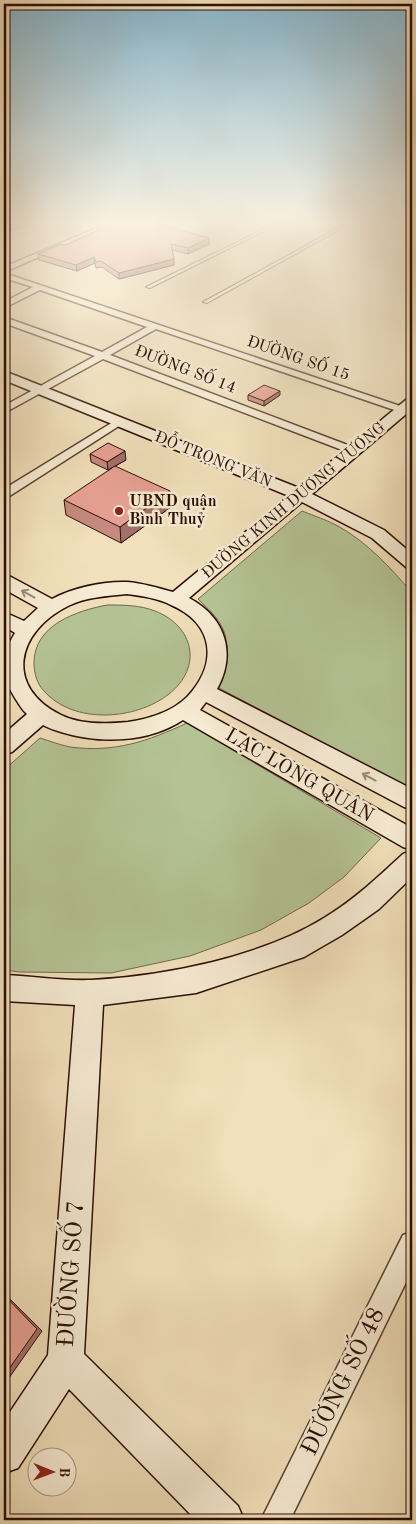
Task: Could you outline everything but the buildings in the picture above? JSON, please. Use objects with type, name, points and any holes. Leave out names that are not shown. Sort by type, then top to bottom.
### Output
[{"type":"street","points":[[4,305],[26,294]]},
{"type":"street","name":"ĐƯỜNG SỐ 15","points":[[61,294],[409,408]]},
{"type":"street","name":"ĐƯỜNG SỐ 14","points":[[4,320],[102,355],[354,451]]},
{"type":"street","points":[[4,410],[155,326]]},
{"type":"street","name":"ĐỖ TRỌNG VĂN","points":[[4,376],[302,495],[378,534],[412,563]]},
{"type":"street","name":"ĐƯỜNG KINH DƯƠNG VƯƠNG","points":[[176,599],[354,451],[409,408]]},
{"type":"street","points":[[4,494],[118,422]]},
{"type":"street","points":[[4,580],[51,607]]},
{"type":"street","points":[[135,589],[152,591],[176,599],[197,612],[212,629],[218,649],[216,671],[205,692],[185,711],[166,722],[147,728],[109,733],[72,728],[41,714],[21,696],[12,674],[14,651],[25,630],[51,607],[75,596],[100,590],[135,589]]},
{"type":"street","points":[[4,618],[25,630]]},
{"type":"street","name":"LẠC LONG QUÂN","points":[[205,692],[412,800]]},
{"type":"street","name":"LẠC LONG QUÂN","points":[[185,711],[412,840]]},
{"type":"street","points":[[4,746],[41,714]]},
{"type":"street","points":[[4,988],[90,993],[196,980],[295,948],[333,927],[370,902],[412,861]]},
{"type":"street","name":"ĐƯỜNG SỐ 7","points":[[90,993],[66,1361],[224,1520]]},
{"type":"street","name":"ĐƯỜNG SỐ 48","points":[[275,1520],[412,1244]]},
{"type":"street","points":[[4,1454],[66,1361]]},
{"type":"lane","points":[[204,302],[218,294]]},
{"type":"green space","points":[[302,511],[334,524],[359,540],[387,565],[412,593],[412,790],[219,688],[226,662],[227,644],[225,635],[217,619],[198,599]]},
{"type":"green space","points":[[107,605],[143,608],[155,611],[168,618],[178,626],[186,637],[190,660],[187,672],[180,683],[169,694],[155,703],[123,713],[88,714],[57,702],[44,691],[38,682],[35,671],[36,650],[41,639],[59,622],[83,611]]},
{"type":"green space","points":[[187,723],[381,838],[344,877],[309,903],[261,930],[190,956],[111,973],[20,972],[4,970],[4,770],[40,738],[70,747],[117,747],[145,740]]},
{"type":"place","name":"UBND quận Bình Thuỷ","points":[[119,511]]}]
